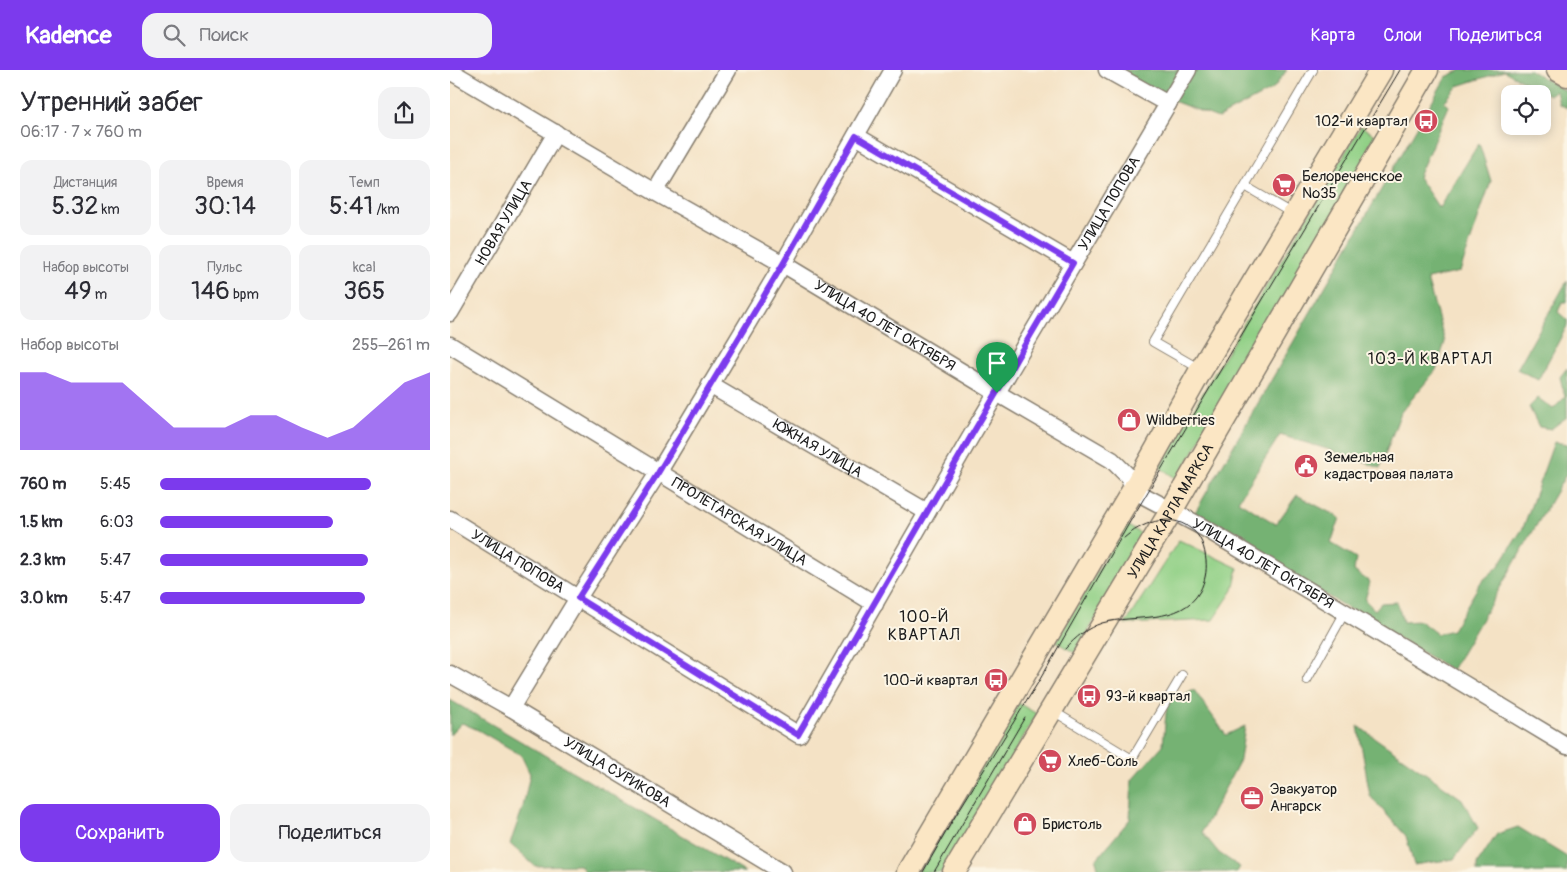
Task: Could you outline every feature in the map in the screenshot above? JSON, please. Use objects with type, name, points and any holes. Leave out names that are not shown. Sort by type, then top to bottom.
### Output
[{"type":"street","points":[[655,192],[728,70]]},
{"type":"street","points":[[511,708],[578,598],[658,473],[783,264],[893,70]]},
{"type":"street","points":[[1107,70],[1168,104]]},
{"type":"street","name":"УЛИЦА ПОПОВА","points":[[450,519],[798,735],[1073,263],[1188,70]]},
{"type":"street","points":[[908,872],[1134,489],[1201,370],[1381,70]]},
{"type":"street","name":"УЛИЦА КАРЛА МАРКСА","points":[[954,872],[1172,511],[1427,70]]},
{"type":"street","points":[[1558,70],[1567,75]]},
{"type":"street","name":"УЛИЦА 40 ЛЕТ ОКТЯБРЯ","points":[[450,71],[655,192],[783,264],[1112,460],[1128,476],[1134,489],[1208,530],[1567,746]]},
{"type":"street","name":"НОВАЯ УЛИЦА","points":[[450,313],[556,133]]},
{"type":"street","points":[[856,136],[1073,263]]},
{"type":"street","name":"ПРОЛЕТАРСКАЯ УЛИЦА","points":[[450,345],[875,604]]},
{"type":"street","name":"ЮЖНАЯ УЛИЦА","points":[[710,384],[927,512]]},
{"type":"street","name":"УЛИЦА СУРИКОВА","points":[[450,674],[511,708],[784,872]]},
{"type":"lane","points":[[1201,370],[1153,342],[1313,70]]},
{"type":"lane","points":[[1245,186],[1295,216]]},
{"type":"lane","points":[[1307,680],[1345,612]]},
{"type":"lane","points":[[1052,711],[1132,759],[1182,674]]},
{"type":"green space","points":[[1115,70],[1287,70],[1273,89],[1218,118],[1176,102]]},
{"type":"green space","points":[[1461,70],[1530,70],[1567,92],[1567,108],[1559,104],[1556,91],[1551,94],[1551,85],[1530,85],[1504,71],[1458,86],[1444,102],[1449,106],[1418,177],[1439,208],[1479,143],[1491,181],[1460,272],[1427,279],[1445,342],[1436,370],[1401,412],[1380,468],[1280,435],[1238,501],[1276,524],[1297,495],[1340,518],[1331,543],[1356,558],[1354,571],[1370,582],[1365,600],[1375,610],[1381,603],[1397,602],[1403,622],[1420,621],[1437,634],[1452,630],[1481,582],[1498,567],[1523,528],[1554,442],[1567,444],[1567,473],[1452,670],[1193,516],[1446,77]]},
{"type":"green space","points":[[1361,126],[1381,139],[1177,479],[1159,467]]},
{"type":"green space","points":[[1567,281],[1567,302],[1562,302],[1558,312],[1567,320],[1567,326],[1538,380],[1517,369]]},
{"type":"green space","points":[[1567,368],[1567,417],[1551,429],[1539,427],[1529,407],[1538,398],[1553,409],[1565,397],[1560,377]]},
{"type":"green space","points":[[1125,524],[1145,536],[1075,653],[1056,642]]},
{"type":"green space","points":[[1179,540],[1238,568],[1233,590],[1213,620],[1125,624]]},
{"type":"green space","points":[[1194,690],[1226,735],[1245,726],[1240,760],[1202,832],[1219,853],[1240,867],[1237,872],[1099,872],[1096,860],[1130,819],[1132,780],[1163,745],[1167,702]]},
{"type":"green space","points":[[450,700],[745,872],[585,872],[580,865],[535,866],[510,844],[523,807],[530,774],[521,755],[462,723],[450,735]]},
{"type":"green space","points":[[1018,703],[1037,714],[944,872],[918,872]]},
{"type":"green space","points":[[1358,726],[1462,799],[1478,828],[1454,859],[1414,865],[1406,836],[1370,796]]},
{"type":"green space","points":[[1518,827],[1567,857],[1567,872],[1477,872],[1477,864],[1497,834]]},
{"type":"tram line","points":[[923,872],[1039,681],[1131,520],[1400,70]]},
{"type":"tram line","points":[[1065,649],[1091,627],[1115,620],[1169,614],[1192,602],[1200,591],[1206,572],[1205,556],[1200,538],[1190,528],[1182,523],[1173,521],[1156,521],[1139,528],[1124,538]]},
{"type":"tram line","points":[[934,872],[1025,717]]},
{"type":"place","name":"102-й квартал","points":[[1426,121]]},
{"type":"place","name":"Белореченское №35","points":[[1284,185]]},
{"type":"place","name":"Wildberries","points":[[1129,420]]},
{"type":"place","name":"Земельная кадастровая палата","points":[[1306,466]]},
{"type":"place","name":"100-й квартал","points":[[996,680]]},
{"type":"place","name":"93-й квартал","points":[[1089,696]]},
{"type":"place","name":"Хлеб-Соль","points":[[1050,761]]},
{"type":"place","name":"Эвакуатор Ангарск","points":[[1252,798]]},
{"type":"place","name":"Бристоль","points":[[1025,824]]},
{"type":"district","name":"103-Й КВАРТАЛ","points":[[1430,359]]},
{"type":"district","name":"100-Й КВАРТАЛ","points":[[924,626]]},
{"type":"route","points":[[856,136],[1073,263],[997,393],[798,735],[578,598],[658,473],[783,264],[856,136]]}]
